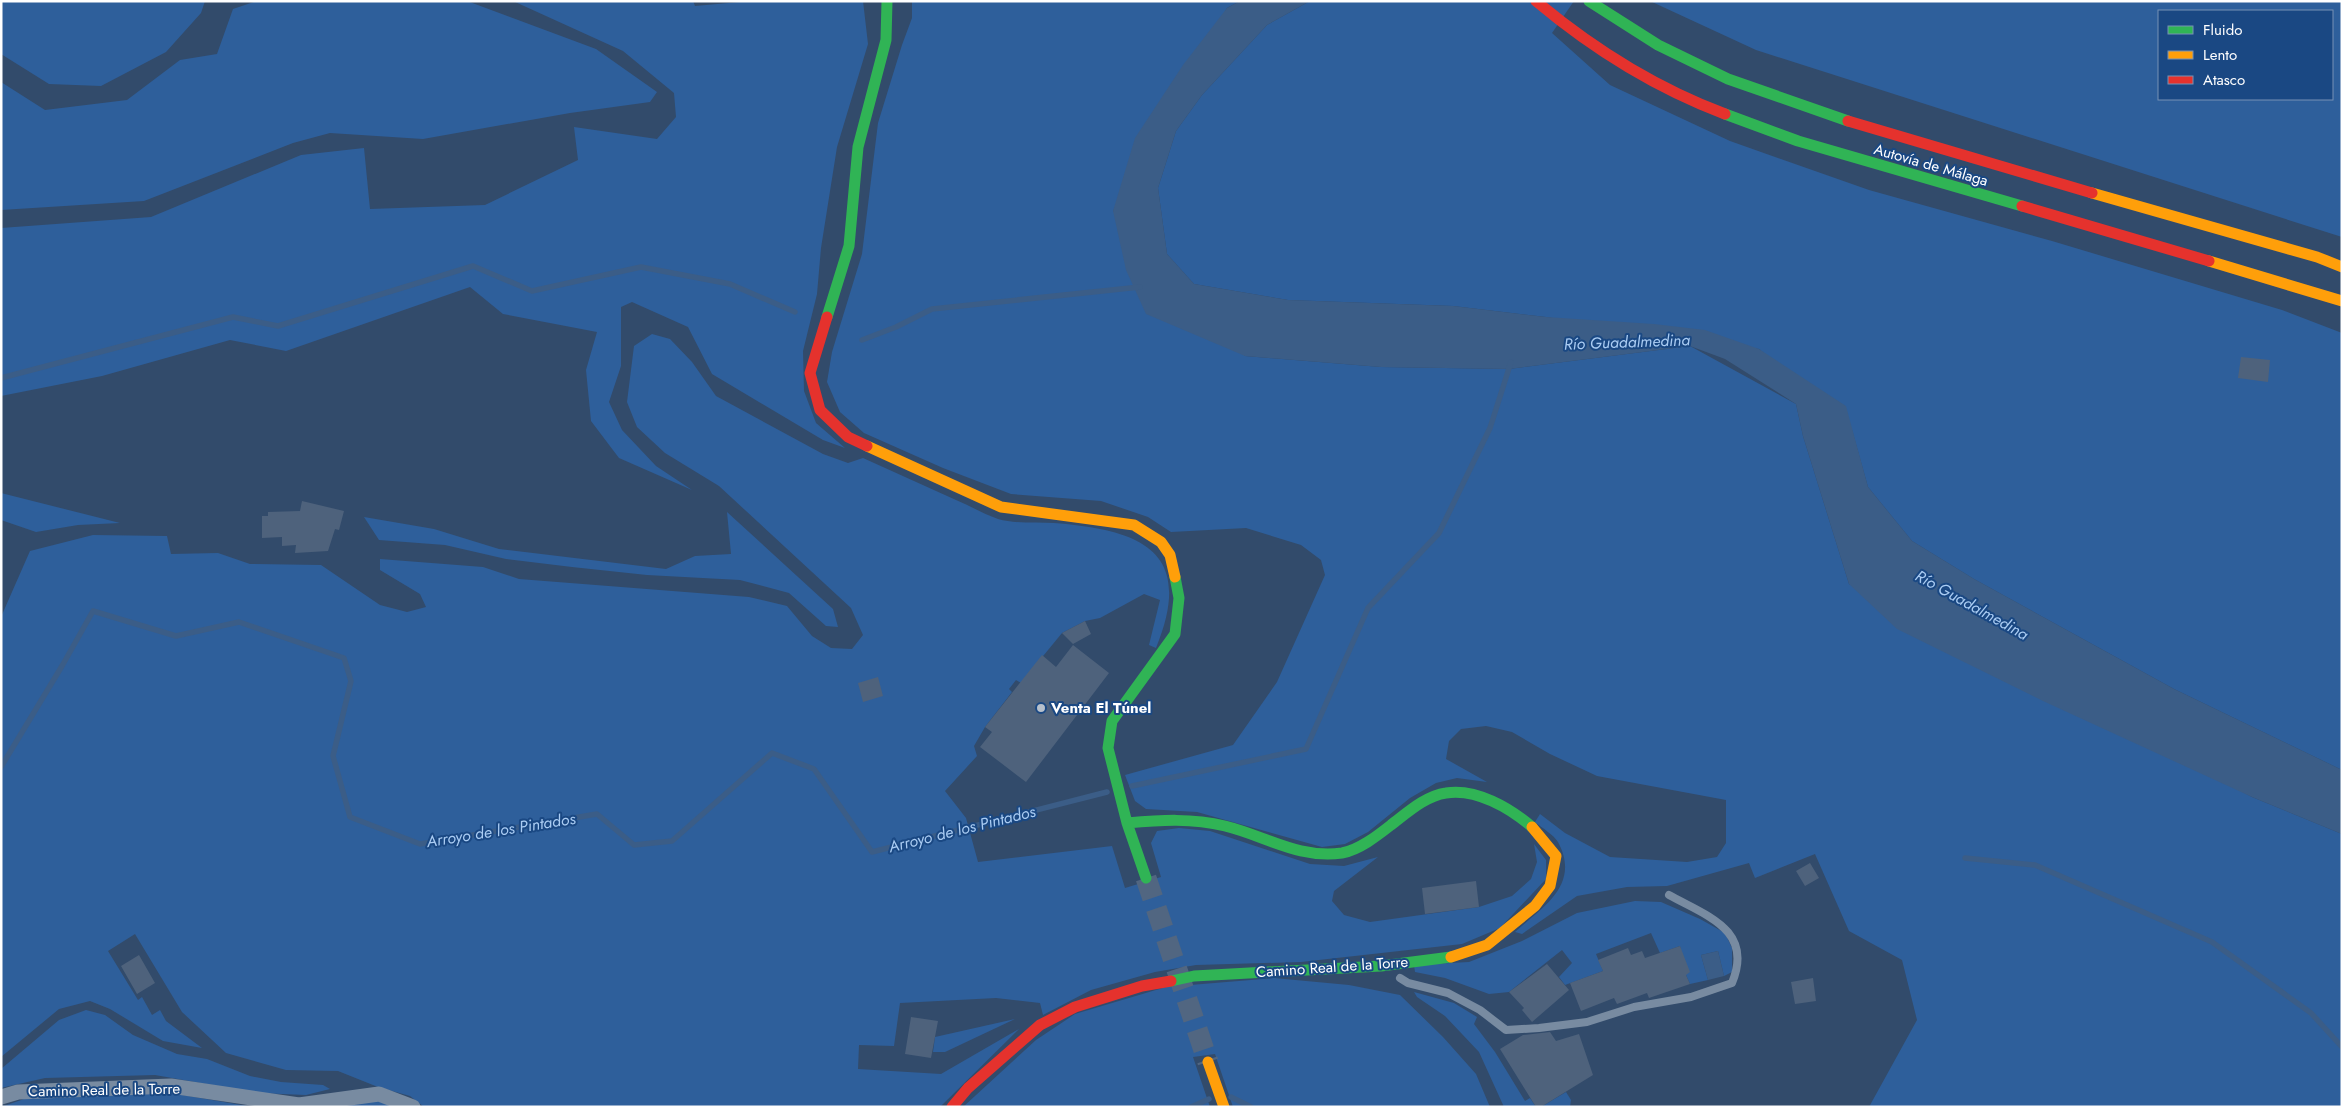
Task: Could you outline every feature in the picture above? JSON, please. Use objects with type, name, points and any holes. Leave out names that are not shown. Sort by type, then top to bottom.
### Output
[{"type":"main road","points":[[887,1],[886,40],[858,147],[850,246],[810,373],[820,410],[848,437],[1001,507],[1134,525],[1161,542],[1170,555],[1179,598],[1175,634],[1112,721],[1108,748],[1127,822],[1146,878]]},
{"type":"main road","name":"Autovía de Málaga","points":[[1536,1],[1560,21],[1632,70],[1707,107],[1798,141],[2342,301]]},
{"type":"main road","name":"Autovía de Málaga","points":[[1589,1],[1658,45],[1728,79],[1806,108],[1934,148],[2317,257],[2342,267]]},
{"type":"main road","name":"Camino Real de la Torre","points":[[952,1107],[968,1088],[1040,1025],[1075,1007],[1142,986],[1194,976],[1381,966],[1454,956],[1487,945],[1535,906],[1550,886],[1556,856],[1536,829],[1521,817],[1487,798],[1464,790],[1445,791],[1426,799],[1361,847],[1340,854],[1318,855],[1206,822],[1173,820],[1127,822]]},
{"type":"main road","points":[[1208,1062],[1224,1107]]},
{"type":"street","name":"Camino Real de la Torre","points":[[1,1097],[18,1092],[171,1086],[299,1105],[379,1094],[413,1107]]},
{"type":"lane","points":[[1400,978],[1408,983],[1448,994],[1480,1010],[1506,1030],[1587,1022],[1634,1007],[1691,997],[1732,983],[1737,971],[1736,946],[1731,934],[1711,918],[1669,895]]},
{"type":"shaded area","points":[[1,1],[205,1],[201,13],[166,52],[101,86],[49,84],[1,54]]},
{"type":"shaded area","points":[[257,1],[467,1],[596,49],[657,92],[650,102],[570,113],[423,139],[330,133],[293,143],[144,201],[1,210],[1,82],[45,110],[127,100],[180,60],[217,54],[233,9]]},
{"type":"shaded area","points":[[513,1],[693,1],[695,6],[751,1],[863,1],[868,44],[837,147],[821,248],[817,294],[803,351],[804,391],[816,423],[845,448],[823,440],[712,374],[688,327],[632,302],[621,307],[621,366],[609,402],[622,430],[656,466],[692,490],[619,458],[591,421],[586,370],[597,332],[503,314],[470,287],[286,351],[230,340],[102,376],[1,396],[1,228],[151,217],[301,155],[364,148],[370,209],[485,205],[578,160],[574,127],[657,139],[676,117],[674,93],[623,51]]},
{"type":"shaded area","points":[[912,1],[1240,1],[1227,8],[1113,211],[1245,356],[1381,367],[1509,369],[1690,346],[1796,404],[1803,436],[1849,584],[2252,797],[2342,834],[2342,1107],[1869,1107],[1917,1020],[1902,960],[1849,931],[1815,854],[1755,878],[1749,863],[1667,886],[1627,887],[1577,896],[1522,934],[1515,932],[1556,894],[1562,883],[1565,871],[1564,857],[1558,842],[1535,822],[1540,814],[1565,833],[1610,857],[1687,862],[1717,857],[1726,843],[1726,800],[1597,776],[1550,754],[1512,732],[1486,726],[1461,729],[1449,741],[1446,759],[1487,782],[1457,778],[1436,783],[1410,798],[1368,832],[1345,844],[1322,847],[1197,812],[1146,809],[1135,801],[1125,775],[1233,745],[1277,682],[1325,575],[1321,560],[1301,545],[1246,528],[1171,532],[1148,517],[1101,501],[1011,494],[943,468],[864,433],[840,412],[827,382],[832,352],[862,254],[878,123],[912,18]]},
{"type":"shaded area","points":[[1310,1],[1574,1],[1552,33],[1610,85],[1730,141],[1869,190],[2052,241],[2282,310],[2342,333],[2342,770],[2174,689],[1974,579],[1912,541],[1868,487],[1852,430],[1759,349],[1546,317],[1453,306],[1288,300],[1194,284],[1167,254],[1158,188],[1176,131],[1202,95],[1267,25]]},
{"type":"shaded area","points":[[1650,1],[2342,1],[2342,237],[1756,50]]},
{"type":"shaded area","points":[[652,334],[670,339],[692,362],[716,396],[823,454],[848,463],[863,458],[998,519],[1012,522],[1085,526],[1112,532],[1135,540],[1152,551],[1164,567],[1169,588],[1167,615],[1156,648],[1149,645],[1160,600],[1144,594],[1100,618],[1085,621],[1062,633],[1021,683],[1016,680],[1009,689],[1012,692],[985,727],[974,746],[977,756],[945,791],[966,818],[978,862],[1112,846],[1125,888],[1161,877],[1151,843],[1157,831],[1179,828],[1210,831],[1310,864],[1344,866],[1378,857],[1334,891],[1332,901],[1344,915],[1370,922],[1479,907],[1512,896],[1531,879],[1537,862],[1534,844],[1546,860],[1546,879],[1500,928],[1462,944],[1301,962],[1196,965],[1155,972],[1091,990],[1043,1015],[1040,1003],[996,998],[900,1003],[894,1046],[859,1045],[858,1069],[941,1074],[1019,1029],[940,1107],[424,1107],[410,1096],[378,1087],[338,1071],[286,1070],[226,1053],[182,1012],[135,934],[108,951],[138,1000],[142,997],[152,1015],[160,1010],[166,1021],[202,1048],[163,1041],[110,1009],[90,1001],[59,1009],[1,1057],[1,617],[30,551],[93,535],[167,536],[171,554],[218,553],[250,564],[321,565],[380,605],[407,612],[426,607],[420,594],[380,570],[380,559],[483,567],[519,579],[749,597],[787,606],[812,636],[831,648],[852,649],[863,635],[851,608],[719,486],[665,453],[637,427],[627,402],[634,346]]},
{"type":"shaded area","points":[[1,493],[120,523],[78,525],[36,532],[1,520]]},
{"type":"shaded area","points":[[727,512],[833,609],[838,627],[826,626],[789,593],[740,580],[647,575],[572,567],[506,559],[445,545],[379,540],[364,517],[434,529],[499,549],[666,569],[695,556],[731,554]]},
{"type":"shaded area","points":[[1635,901],[1661,902],[1700,919],[1725,933],[1732,948],[1732,972],[1724,976],[1718,951],[1701,955],[1708,980],[1690,984],[1686,975],[1680,946],[1660,953],[1651,933],[1596,954],[1603,971],[1565,985],[1559,977],[1572,963],[1562,950],[1509,992],[1489,994],[1445,978],[1415,972],[1414,965],[1469,962],[1522,941],[1577,913]]},
{"type":"shaded area","points":[[1274,978],[1349,985],[1400,995],[1443,1037],[1476,1074],[1490,1107],[1233,1107],[1215,1054],[1193,1057],[1210,1107],[963,1107],[1036,1040],[1075,1014],[1166,987]]},
{"type":"shaded area","points":[[1414,992],[1454,1003],[1477,1017],[1474,1024],[1495,1052],[1525,1101],[1530,1098],[1536,1107],[1504,1107],[1479,1052],[1445,1016],[1417,997]]},
{"type":"shaded area","points":[[86,1010],[105,1015],[133,1035],[177,1054],[207,1059],[250,1076],[281,1082],[323,1085],[330,1089],[306,1095],[258,1093],[155,1075],[45,1078],[1,1088],[1,1069],[59,1020]]},
{"type":"shaded area","points":[[1015,1019],[945,1052],[933,1052],[935,1037]]},
{"type":"shaded area","points":[[159,1091],[253,1107],[1,1107],[27,1098]]},
{"type":"shaded area","points":[[1566,1092],[1571,1100],[1570,1107],[1541,1107]]},
{"type":"shaded area","points":[[376,1100],[395,1107],[340,1107]]},
{"type":"water","name":"Río Guadalmedina","points":[[1240,1],[1310,1],[1267,25],[1202,95],[1176,131],[1158,188],[1167,254],[1194,284],[1288,300],[1453,306],[1546,317],[1654,324],[1705,330],[1759,349],[1846,406],[1868,487],[1912,541],[1974,579],[2174,689],[2342,770],[2342,834],[2252,797],[2043,701],[1897,629],[1849,584],[1803,436],[1796,404],[1725,359],[1690,346],[1509,369],[1381,367],[1245,356],[1146,314],[1126,270],[1113,211],[1135,138],[1183,65],[1227,8]]},
{"type":"water","points":[[1718,951],[1724,976],[1708,980],[1701,955]]},
{"type":"building","points":[[2241,357],[2270,360],[2268,382],[2238,378]]},
{"type":"building","points":[[302,501],[344,511],[339,530],[335,529],[328,551],[295,553],[296,545],[282,546],[282,537],[262,538],[262,516],[268,516],[268,512],[300,511]]},
{"type":"building","points":[[1085,621],[1091,634],[1073,644],[1062,633]]},
{"type":"building","points":[[1073,645],[1109,673],[1026,782],[980,747],[992,732],[985,727],[1042,655],[1056,667]]},
{"type":"building","points":[[878,677],[883,696],[863,702],[858,683]]},
{"type":"building","points":[[1810,863],[1819,878],[1805,886],[1796,871]]},
{"type":"building","points":[[1476,881],[1479,907],[1425,914],[1422,888]]},
{"type":"building","points":[[1680,946],[1690,972],[1686,975],[1690,984],[1649,998],[1647,993],[1617,1004],[1614,998],[1581,1011],[1570,983],[1603,971],[1598,960],[1628,948],[1631,955],[1642,951],[1645,958]]},
{"type":"building","points":[[139,955],[155,983],[137,994],[121,966]]},
{"type":"building","points":[[1547,964],[1569,990],[1532,1022],[1522,1010],[1524,1008],[1509,992]]},
{"type":"building","points":[[1813,978],[1816,1001],[1795,1004],[1791,982]]},
{"type":"building","points":[[911,1017],[938,1021],[931,1058],[905,1054]]},
{"type":"building","points":[[1550,1032],[1556,1041],[1579,1034],[1593,1075],[1541,1107],[1536,1107],[1500,1049],[1523,1035]]},
{"type":"waterway","points":[[1,378],[233,317],[278,326],[473,266],[532,291],[641,267],[730,284],[795,312]]},
{"type":"waterway","points":[[862,340],[896,327],[932,309],[1140,287]]},
{"type":"waterway","name":"Arroyo de los Pintados","points":[[1132,786],[1306,749],[1368,608],[1439,533],[1490,428],[1511,362]]},
{"type":"waterway","name":"Arroyo de los Pintados","points":[[1,767],[93,611],[176,636],[239,622],[344,658],[351,681],[333,756],[350,817],[420,844],[597,814],[634,845],[672,841],[772,753],[814,769],[872,852],[1107,792]]},
{"type":"waterway","points":[[1965,858],[2035,865],[2212,942],[2311,1013],[2342,1047]]},
{"type":"waterway","points":[[1231,1097],[1251,1107]]},
{"type":"waterway","points":[[1191,1107],[1209,1099]]},
{"type":"tunnel","points":[[1146,878],[1208,1062]]},
{"type":"traffic: fast","points":[[827,317],[849,246],[858,147],[886,40],[887,1]]},
{"type":"traffic: fast","points":[[1589,1],[1658,45],[1728,79],[1848,121]]},
{"type":"traffic: fast","points":[[1725,114],[1798,141],[2022,206]]},
{"type":"traffic: fast","points":[[1146,878],[1127,823],[1108,748],[1112,721],[1175,634],[1179,598],[1175,577]]},
{"type":"traffic: fast","points":[[1127,823],[1164,821],[1213,823],[1240,830],[1296,850],[1326,854],[1342,853],[1368,842],[1424,801],[1438,795],[1457,792],[1492,801],[1514,813],[1532,827]]},
{"type":"traffic: fast","points":[[1171,981],[1194,976],[1381,966],[1451,957]]},
{"type":"traffic: slow","points":[[2092,193],[2317,257],[2342,267]]},
{"type":"traffic: slow","points":[[2209,261],[2342,301]]},
{"type":"traffic: slow","points":[[867,446],[1001,507],[1134,525],[1161,542],[1170,555],[1175,577]]},
{"type":"traffic: slow","points":[[1451,957],[1487,945],[1535,906],[1550,886],[1556,856],[1532,827]]},
{"type":"traffic: slow","points":[[1208,1062],[1224,1107]]},
{"type":"traffic: jam","points":[[1536,1],[1602,51],[1674,92],[1725,114]]},
{"type":"traffic: jam","points":[[1848,121],[2092,193]]},
{"type":"traffic: jam","points":[[2022,206],[2209,261]]},
{"type":"traffic: jam","points":[[827,317],[810,373],[820,410],[848,437],[867,446]]},
{"type":"traffic: jam","points":[[952,1107],[968,1088],[1040,1025],[1075,1007],[1142,986],[1171,981]]},
{"type":"place","name":"Venta El Túnel","points":[[1041,708]]}]
